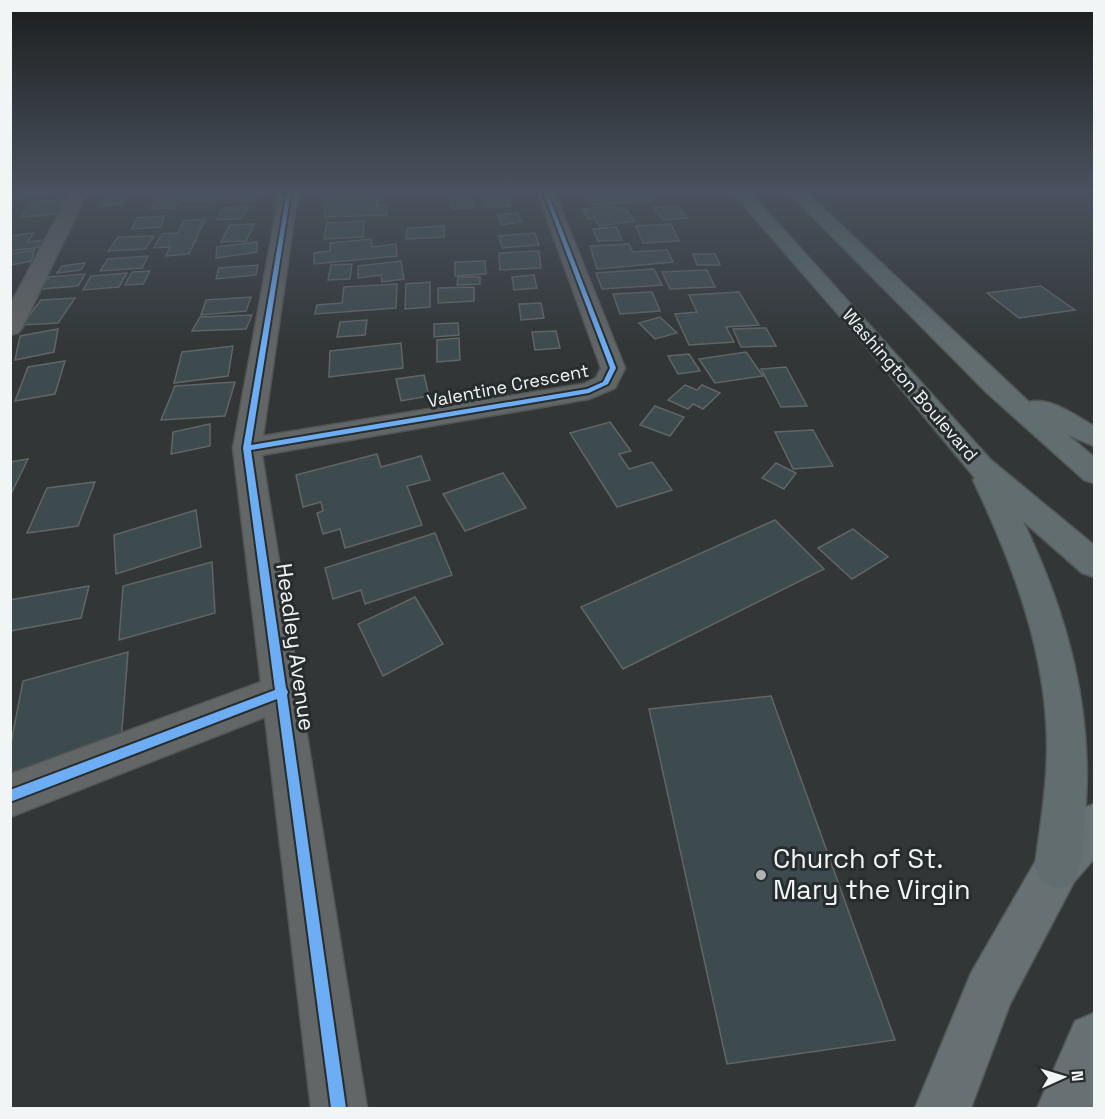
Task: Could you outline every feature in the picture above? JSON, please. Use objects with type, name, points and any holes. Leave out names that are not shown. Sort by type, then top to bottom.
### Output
[{"type":"highway","name":"Washington Boulevard","points":[[786,243],[872,339],[981,467],[1095,564]]},
{"type":"highway","points":[[849,243],[996,387],[1095,473]]},
{"type":"highway","points":[[996,387],[1095,437]]},
{"type":"highway","points":[[981,467],[1014,530],[1045,617],[1060,684],[1067,732],[1067,771],[1058,866]]},
{"type":"main road","points":[[943,1108],[989,991],[1058,866],[1095,826]]},
{"type":"main road","points":[[1065,1108],[1095,1041]]},
{"type":"street","points":[[10,328],[53,243]]},
{"type":"street","name":"Headley Avenue","points":[[281,243],[248,448],[339,1108]]},
{"type":"street","name":"Valentine Crescent","points":[[248,448],[589,391],[606,382],[613,368],[565,243]]},
{"type":"street","points":[[10,796],[283,692]]},
{"type":"building","points":[[10,243],[44,243],[42,247],[10,251]]},
{"type":"building","points":[[114,243],[149,243],[145,249],[108,251]]},
{"type":"building","points":[[157,243],[194,243],[189,254],[166,256],[170,247],[154,248]]},
{"type":"building","points":[[257,243],[257,252],[216,258],[217,247]]},
{"type":"building","points":[[330,243],[372,243],[372,247],[396,244],[397,256],[314,264],[314,253],[330,251]]},
{"type":"building","points":[[501,243],[539,245],[502,248]]},
{"type":"building","points":[[629,244],[633,252],[667,250],[673,262],[597,269],[590,246]]},
{"type":"building","points":[[34,250],[32,261],[10,265],[10,254]]},
{"type":"building","points":[[539,251],[541,268],[500,270],[499,253]]},
{"type":"building","points":[[693,254],[715,254],[720,265],[697,265]]},
{"type":"building","points":[[148,256],[142,268],[100,271],[108,259]]},
{"type":"building","points":[[401,261],[404,279],[382,282],[381,275],[358,278],[358,266]]},
{"type":"building","points":[[485,261],[486,274],[455,276],[455,262]]},
{"type":"building","points":[[85,263],[81,270],[57,273],[62,266]]},
{"type":"building","points":[[352,264],[350,279],[328,280],[331,265]]},
{"type":"building","points":[[258,265],[256,275],[216,279],[219,268]]},
{"type":"building","points":[[654,269],[662,285],[602,289],[596,273]]},
{"type":"building","points":[[707,270],[715,287],[670,289],[662,272]]},
{"type":"building","points":[[150,271],[143,284],[125,285],[132,272]]},
{"type":"building","points":[[127,273],[119,287],[83,290],[91,276]]},
{"type":"building","points":[[85,274],[78,286],[40,289],[49,277]]},
{"type":"building","points":[[534,275],[537,288],[514,290],[512,277]]},
{"type":"building","points":[[458,277],[480,277],[480,284],[457,285]]},
{"type":"building","points":[[430,282],[430,307],[405,309],[406,284]]},
{"type":"building","points":[[397,284],[396,308],[315,314],[317,305],[342,303],[344,287]]},
{"type":"building","points":[[1041,286],[1075,310],[1019,318],[987,293]]},
{"type":"building","points":[[474,287],[474,301],[438,303],[438,288]]},
{"type":"building","points":[[652,292],[660,311],[620,314],[613,294]]},
{"type":"building","points":[[739,292],[759,325],[726,327],[734,342],[689,345],[675,314],[697,312],[689,295]]},
{"type":"building","points":[[251,297],[246,311],[201,315],[206,300]]},
{"type":"building","points":[[75,298],[58,323],[22,325],[41,300]]},
{"type":"building","points":[[541,303],[544,318],[521,320],[519,304]]},
{"type":"building","points":[[252,315],[246,329],[192,331],[200,317]]},
{"type":"building","points":[[660,317],[677,333],[655,339],[639,323]]},
{"type":"building","points":[[367,320],[365,335],[337,337],[340,322]]},
{"type":"building","points":[[458,323],[459,335],[434,337],[434,324]]},
{"type":"building","points":[[766,328],[776,346],[741,347],[733,329]]},
{"type":"building","points":[[58,329],[54,352],[15,360],[20,336]]},
{"type":"building","points":[[556,331],[560,348],[535,350],[532,332]]},
{"type":"building","points":[[459,338],[460,360],[437,362],[437,340]]},
{"type":"building","points":[[401,343],[403,368],[329,377],[330,351]]},
{"type":"building","points":[[233,346],[228,376],[174,383],[182,352]]},
{"type":"building","points":[[746,352],[763,376],[715,383],[699,359]]},
{"type":"building","points":[[689,354],[700,371],[678,374],[668,356]]},
{"type":"building","points":[[65,361],[55,394],[15,401],[28,367]]},
{"type":"building","points":[[786,367],[807,406],[781,407],[761,369]]},
{"type":"building","points":[[424,375],[429,396],[401,401],[396,379]]},
{"type":"building","points":[[235,382],[225,416],[161,420],[175,386]]},
{"type":"building","points":[[685,385],[697,390],[702,385],[720,393],[703,409],[693,404],[688,409],[668,400]]},
{"type":"building","points":[[655,406],[684,417],[670,436],[640,425]]},
{"type":"building","points":[[610,422],[631,451],[619,454],[629,469],[652,462],[672,490],[617,507],[570,433]]},
{"type":"building","points":[[210,424],[210,446],[171,454],[173,432]]},
{"type":"building","points":[[813,430],[833,466],[793,469],[775,432]]},
{"type":"building","points":[[377,454],[381,467],[421,456],[430,480],[407,486],[422,525],[345,548],[340,529],[323,534],[317,513],[323,511],[321,502],[303,507],[296,475]]},
{"type":"building","points":[[28,459],[10,496],[10,462]]},
{"type":"building","points":[[776,463],[796,473],[784,489],[762,478]]},
{"type":"building","points":[[503,473],[526,508],[465,531],[443,494]]},
{"type":"building","points":[[95,482],[78,526],[27,533],[47,488]]},
{"type":"building","points":[[196,510],[201,547],[116,574],[114,535]]},
{"type":"building","points":[[775,520],[824,569],[623,669],[581,607]]},
{"type":"building","points":[[853,529],[888,557],[852,579],[818,548]]},
{"type":"building","points":[[435,533],[452,575],[365,604],[361,590],[333,599],[325,568]]},
{"type":"building","points":[[212,562],[215,613],[119,640],[123,586]]},
{"type":"building","points":[[89,586],[81,618],[10,631],[10,600]]},
{"type":"building","points":[[415,597],[443,644],[383,676],[358,624]]},
{"type":"building","points":[[128,652],[121,742],[10,777],[10,748],[23,681]]},
{"type":"building","name":"Church of St. Mary the Virgin","points":[[771,696],[895,1040],[727,1064],[649,709]]},
{"type":"cycle path","points":[[280,243],[247,448],[339,1108]]},
{"type":"cycle path","points":[[247,448],[589,391],[606,383],[613,368],[565,243]]},
{"type":"cycle path","points":[[10,796],[283,692]]},
{"type":"place","name":"Church of St. Mary the Virgin","points":[[761,875]]}]
